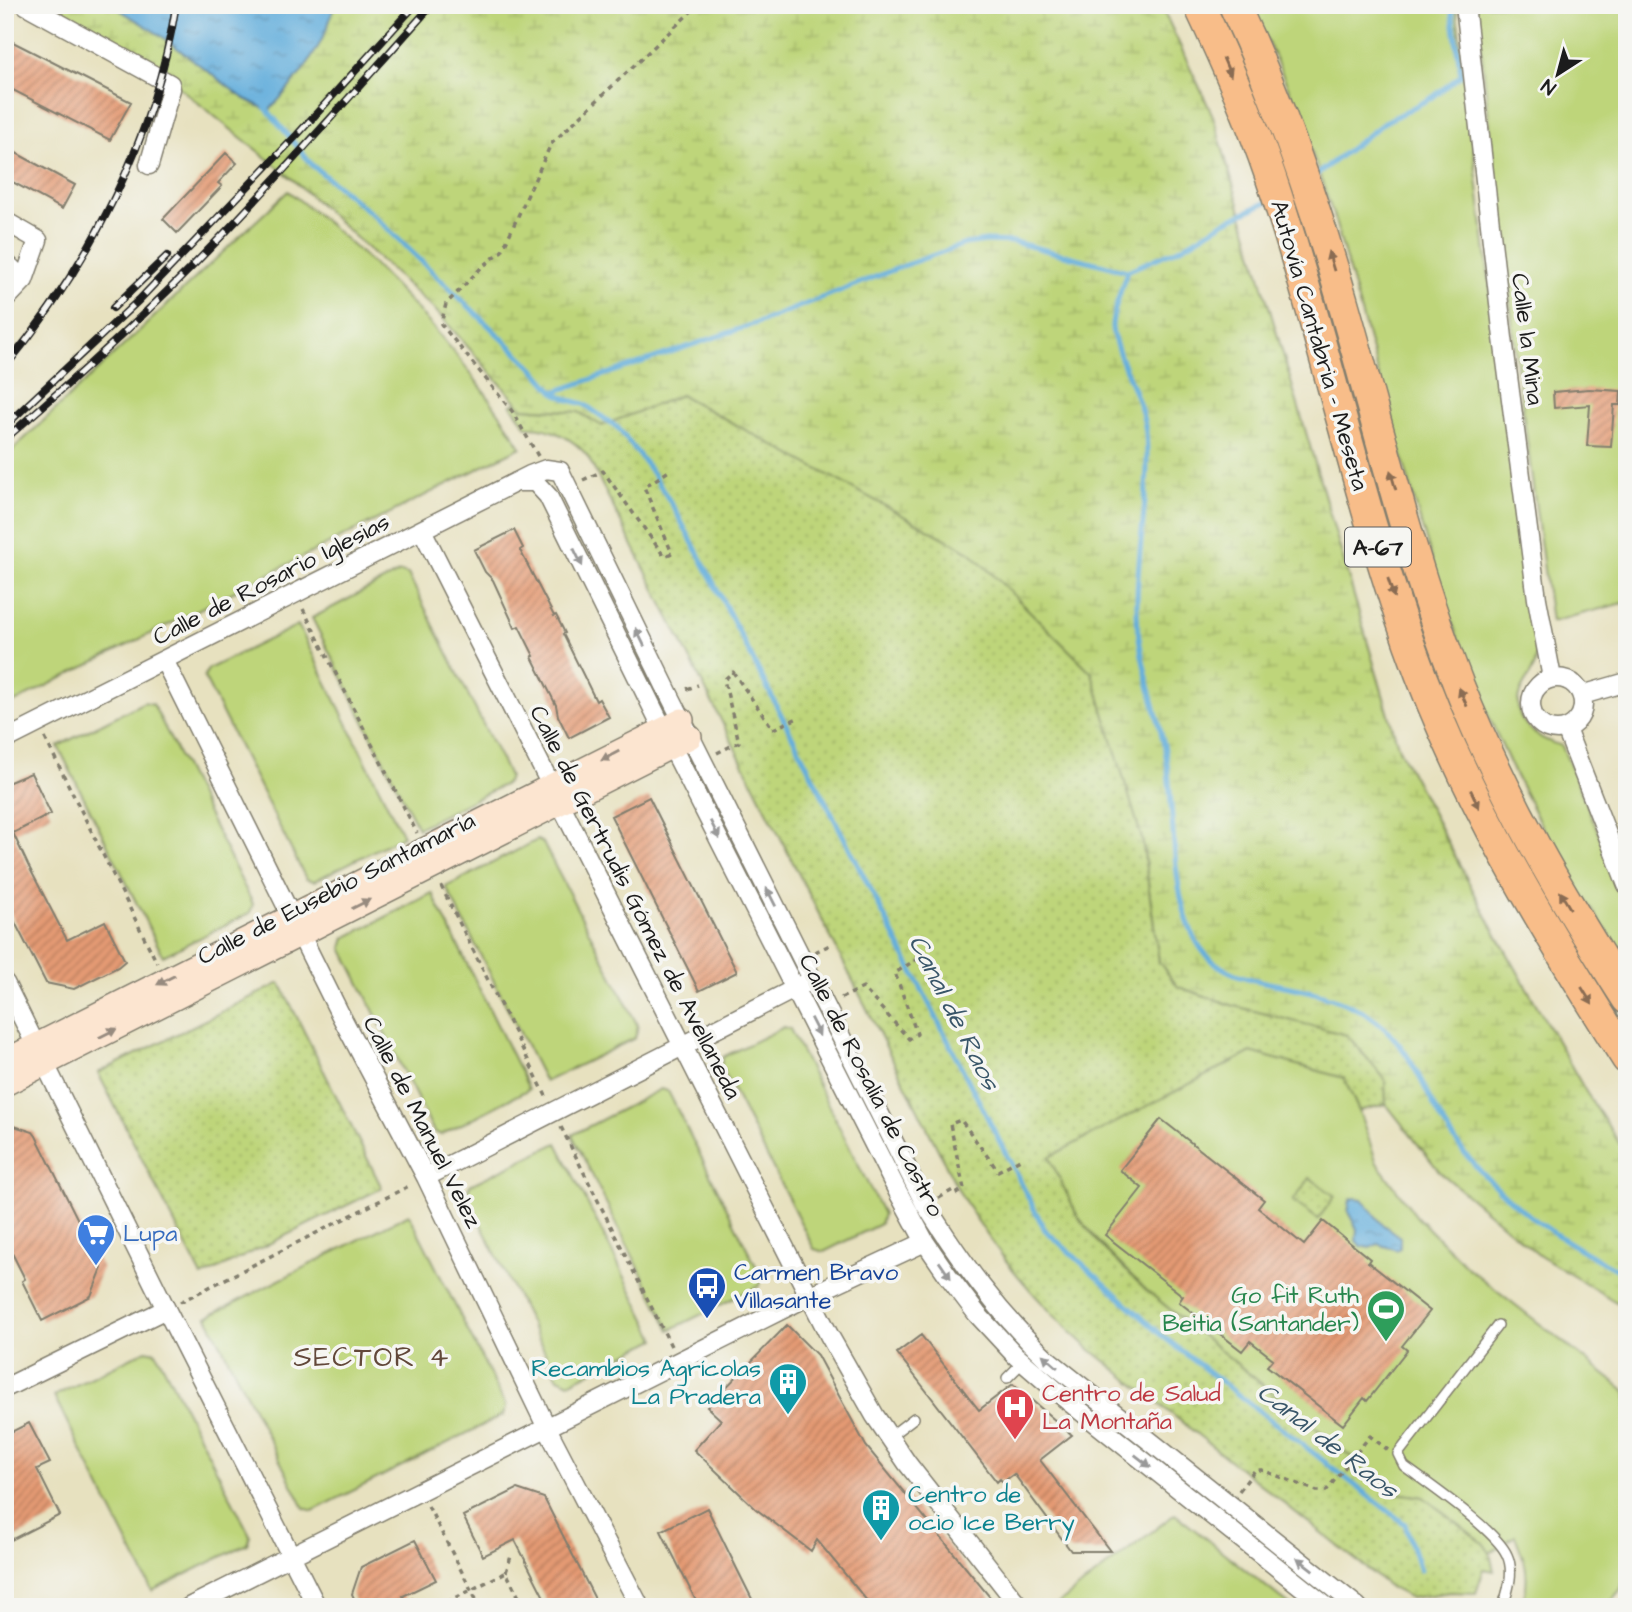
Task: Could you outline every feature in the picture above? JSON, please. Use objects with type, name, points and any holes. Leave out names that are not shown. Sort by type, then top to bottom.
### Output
[{"type":"highway","name":"Autovía Cantabria - Meseta","points":[[1199,5],[1237,89],[1269,172],[1303,279],[1381,558],[1425,685],[1460,768],[1500,849],[1544,926],[1627,1059]]},
{"type":"highway","name":"Autovía Cantabria - Meseta","points":[[1234,5],[1271,87],[1309,191],[1415,558],[1459,685],[1494,768],[1534,847],[1627,999]]},
{"type":"main road","name":"Calle de Eusebio Santamaría","points":[[5,1061],[42,1054],[677,733]]},
{"type":"main road","name":"Calle de Eusebio Santamaría","points":[[5,1084],[42,1054],[166,980],[297,926],[425,850],[555,796]]},
{"type":"street","points":[[26,5],[170,84],[171,89],[149,165]]},
{"type":"street","name":"Calle la Mina","points":[[1465,5],[1504,352],[1537,599],[1552,678]]},
{"type":"street","points":[[5,220],[38,240],[24,280],[5,300]]},
{"type":"street","points":[[5,262],[24,280]]},
{"type":"street","name":"Calle de Rosario Iglesias","points":[[5,740],[516,482],[553,470]]},
{"type":"street","name":"Calle de Rosalía de Castro","points":[[553,470],[795,988],[925,1242],[977,1314],[1023,1362],[1068,1401],[1327,1607]]},
{"type":"street","name":"Calle de Rosalía de Castro","points":[[516,482],[535,482],[548,496],[813,979],[925,1205],[982,1290],[1047,1359],[1358,1607]]},
{"type":"street","name":"Calle de Gertrudis Gómez de Avellaneda","points":[[422,530],[681,1046],[843,1360],[890,1437],[946,1515],[1020,1607]]},
{"type":"street","name":"Calle de Manuel Velez","points":[[164,660],[426,1177],[547,1428],[640,1607]]},
{"type":"street","points":[[1552,678],[1570,681],[1582,695],[1584,708],[1581,716],[1566,729],[1552,730],[1544,727],[1533,714],[1531,698],[1535,690],[1540,683],[1552,678]]},
{"type":"street","points":[[1582,695],[1627,682]]},
{"type":"street","points":[[1566,729],[1627,885]]},
{"type":"street","points":[[426,1177],[813,979]]},
{"type":"street","points":[[5,983],[317,1607]]},
{"type":"street","points":[[189,1607],[809,1296],[925,1242]]},
{"type":"street","points":[[5,1388],[166,1309]]},
{"type":"lane","points":[[1498,1325],[1402,1446],[1398,1458],[1404,1466],[1502,1545],[1507,1554],[1510,1571],[1501,1605]]},
{"type":"lane","points":[[1007,1378],[1023,1362]]},
{"type":"lane","points":[[890,1437],[915,1419]]},
{"type":"path","points":[[553,470],[512,411],[441,324],[446,304],[502,251],[551,144],[698,5]]},
{"type":"path","points":[[596,474],[603,471],[664,556],[672,553],[644,487],[669,471]]},
{"type":"path","points":[[296,594],[425,850]]},
{"type":"path","points":[[731,746],[739,743],[724,680],[733,672],[773,729],[800,717]]},
{"type":"path","points":[[38,723],[166,980]]},
{"type":"path","points":[[853,992],[863,988],[909,1039],[917,1034],[895,973],[920,957]]},
{"type":"path","points":[[956,1194],[964,1189],[950,1124],[961,1120],[998,1171],[1022,1158]]},
{"type":"path","points":[[166,1309],[426,1177]]},
{"type":"path","points":[[1229,1504],[1255,1470],[1272,1473],[1317,1491],[1326,1491],[1370,1436],[1398,1458]]},
{"type":"path","points":[[421,1491],[480,1607]]},
{"type":"path","points":[[512,1553],[506,1572],[522,1605]]},
{"type":"path","points":[[438,1607],[506,1572]]},
{"type":"path","points":[[513,1607],[522,1605],[535,1596]]},
{"type":"path","points":[[411,1598],[433,1607]]},
{"type":"green space","points":[[41,5],[1161,5],[1213,116],[1399,749],[1489,921],[1586,1092],[1627,1155],[1627,1342],[1626,1308],[1540,1256],[1440,1172],[1386,1104],[1384,1079],[1231,1005],[1178,987],[1159,962],[1142,839],[681,395],[602,426],[578,412],[522,408],[437,312],[291,178],[150,64]]},
{"type":"green space","points":[[1251,5],[1456,5],[1527,592],[1536,636],[1535,663],[1522,688],[1518,709],[1521,718],[1534,732],[1562,746],[1627,901],[1627,961],[1561,864],[1477,691],[1422,527],[1333,214],[1294,100]]},
{"type":"green space","points":[[1476,5],[1627,5],[1627,602],[1551,622],[1519,381]]},
{"type":"green space","points":[[288,191],[354,247],[416,308],[472,375],[521,447],[5,707],[5,457]]},
{"type":"green space","points":[[681,395],[970,552],[1092,673],[1142,839],[1159,962],[1178,987],[1231,1005],[1347,1035],[1385,1079],[1386,1104],[1359,1111],[1344,1078],[1251,1052],[1049,1157],[1078,1217],[1104,1249],[1146,1290],[1396,1493],[1423,1497],[1483,1543],[1490,1553],[1494,1571],[1484,1569],[1476,1593],[1450,1592],[1411,1598],[1391,1588],[1091,1350],[1019,1277],[974,1216],[588,457],[561,435],[527,427],[511,405],[517,403],[522,408],[578,412],[602,426]]},
{"type":"green space","points":[[400,572],[408,574],[509,776],[507,783],[418,828],[312,618]]},
{"type":"green space","points":[[298,625],[403,836],[314,881],[306,879],[204,677],[208,669]]},
{"type":"green space","points":[[144,702],[153,704],[253,904],[250,913],[163,956],[58,746]]},
{"type":"green space","points":[[537,840],[543,843],[638,1026],[635,1038],[545,1082],[446,887]]},
{"type":"green space","points":[[432,893],[529,1089],[441,1135],[434,1132],[342,948],[345,938]]},
{"type":"green space","points":[[280,983],[382,1188],[202,1277],[98,1073]]},
{"type":"green space","points":[[784,1027],[790,1029],[883,1214],[880,1224],[824,1252],[814,1249],[721,1066],[723,1057]]},
{"type":"green space","name":"Go fit Ruth Beitia (Santander)","points":[[1251,1052],[1344,1078],[1377,1163],[1417,1217],[1467,1267],[1627,1392],[1627,1571],[1621,1589],[1606,1607],[1534,1607],[1524,1599],[1526,1567],[1515,1536],[1490,1553],[1482,1543],[1423,1497],[1396,1493],[1146,1290],[1104,1248],[1078,1217],[1048,1156]]},
{"type":"green space","points":[[661,1089],[668,1091],[762,1278],[759,1286],[670,1330],[572,1135]]},
{"type":"green space","points":[[557,1143],[656,1339],[569,1383],[558,1378],[466,1195],[470,1185]]},
{"type":"green space","points":[[1310,1178],[1335,1196],[1318,1219],[1293,1201]]},
{"type":"green space","points":[[409,1214],[506,1406],[503,1415],[313,1511],[304,1508],[207,1317]]},
{"type":"green space","points":[[146,1350],[156,1352],[250,1535],[247,1544],[152,1591],[54,1396]]},
{"type":"green space","points":[[1175,1514],[1292,1607],[1054,1607]]},
{"type":"water","points":[[112,5],[334,5],[317,49],[269,111],[243,98],[160,35]]},
{"type":"water","points":[[1362,1199],[1382,1224],[1400,1237],[1400,1248],[1397,1250],[1378,1244],[1370,1248],[1361,1246],[1356,1241],[1357,1229],[1348,1212],[1350,1200]]},
{"type":"building","points":[[5,38],[131,102],[110,140],[5,86]]},
{"type":"building","points":[[5,147],[75,185],[62,209],[5,178]]},
{"type":"building","points":[[226,153],[237,163],[218,183],[222,186],[177,233],[163,219]]},
{"type":"building","points":[[1589,389],[1621,391],[1620,405],[1614,405],[1611,447],[1587,446],[1590,405],[1554,408],[1553,392]]},
{"type":"building","points":[[514,530],[523,548],[520,550],[554,616],[556,615],[596,701],[599,699],[609,717],[569,738],[519,626],[515,628],[493,580],[485,572],[474,550]]},
{"type":"building","points":[[31,773],[51,814],[13,833],[28,865],[67,940],[105,921],[125,961],[74,989],[46,983],[5,903],[5,784]]},
{"type":"building","points":[[649,797],[737,972],[699,991],[611,816]]},
{"type":"building","points":[[1161,1119],[1264,1200],[1258,1208],[1304,1245],[1323,1221],[1370,1259],[1368,1262],[1430,1311],[1402,1346],[1407,1350],[1367,1401],[1364,1398],[1343,1425],[1267,1366],[1273,1359],[1250,1341],[1242,1351],[1179,1302],[1183,1296],[1105,1235],[1142,1188],[1120,1170]]},
{"type":"building","points":[[5,1123],[33,1132],[36,1136],[102,1268],[91,1296],[42,1321],[5,1239]]},
{"type":"building","points":[[787,1325],[817,1355],[866,1446],[998,1607],[872,1607],[817,1540],[811,1551],[756,1509],[694,1450],[721,1420],[707,1407]]},
{"type":"building","name":"Centro de Salud La Montaña","points":[[921,1335],[979,1410],[1013,1384],[1072,1435],[1040,1460],[1110,1551],[1071,1551],[1014,1474],[1003,1482],[1000,1479],[997,1482],[897,1353]]},
{"type":"building","points":[[29,1423],[50,1463],[37,1469],[60,1515],[5,1543],[5,1435]]},
{"type":"building","points":[[517,1489],[544,1498],[599,1607],[549,1607],[515,1540],[483,1556],[463,1516]]},
{"type":"building","points":[[707,1508],[756,1607],[699,1607],[661,1531]]},
{"type":"building","points":[[415,1540],[436,1580],[403,1596],[409,1607],[358,1607],[352,1594],[361,1567]]},
{"type":"waterway","points":[[1313,177],[1385,122],[1433,97],[1461,75],[1451,5]]},
{"type":"waterway","name":"Canal de Raos","points":[[265,107],[313,166],[372,214],[536,371],[554,392],[584,404],[618,428],[649,468],[707,570],[1045,1230],[1165,1338],[1405,1524],[1420,1570]]},
{"type":"waterway","points":[[554,392],[760,322],[965,244],[986,241],[1014,242],[1127,271],[1183,247],[1224,222],[1267,202]]},
{"type":"waterway","points":[[1127,271],[1112,326],[1146,433],[1147,478],[1137,587],[1138,627],[1143,662],[1165,750],[1178,879],[1190,927],[1200,947],[1221,967],[1249,978],[1335,999],[1376,1021],[1389,1032],[1409,1058],[1448,1130],[1484,1176],[1505,1196],[1551,1231],[1627,1275]]},
{"type":"railway","points":[[5,367],[65,286],[114,197],[135,151],[152,103],[166,55],[176,5]]},
{"type":"railway","points":[[5,426],[139,300],[297,135],[415,5]]},
{"type":"railway","points":[[5,439],[111,345],[187,271],[296,157],[432,5]]},
{"type":"railway","points":[[113,308],[167,256]]},
{"type":"place","name":"Lupa","points":[[96,1267]]},
{"type":"place","name":"Carmen Bravo Villasante","points":[[707,1320]]},
{"type":"place","name":"Go fit Ruth Beitia (Santander)","points":[[1386,1343]]},
{"type":"place","name":"Recambios Agrícolas La Pradera","points":[[788,1416]]},
{"type":"place","name":"Centro de Salud La Montaña","points":[[1015,1441]]},
{"type":"place","name":"Centro de ocio Ice Berry","points":[[881,1542]]},
{"type":"district","name":"SECTOR 4","points":[[372,1356]]}]
